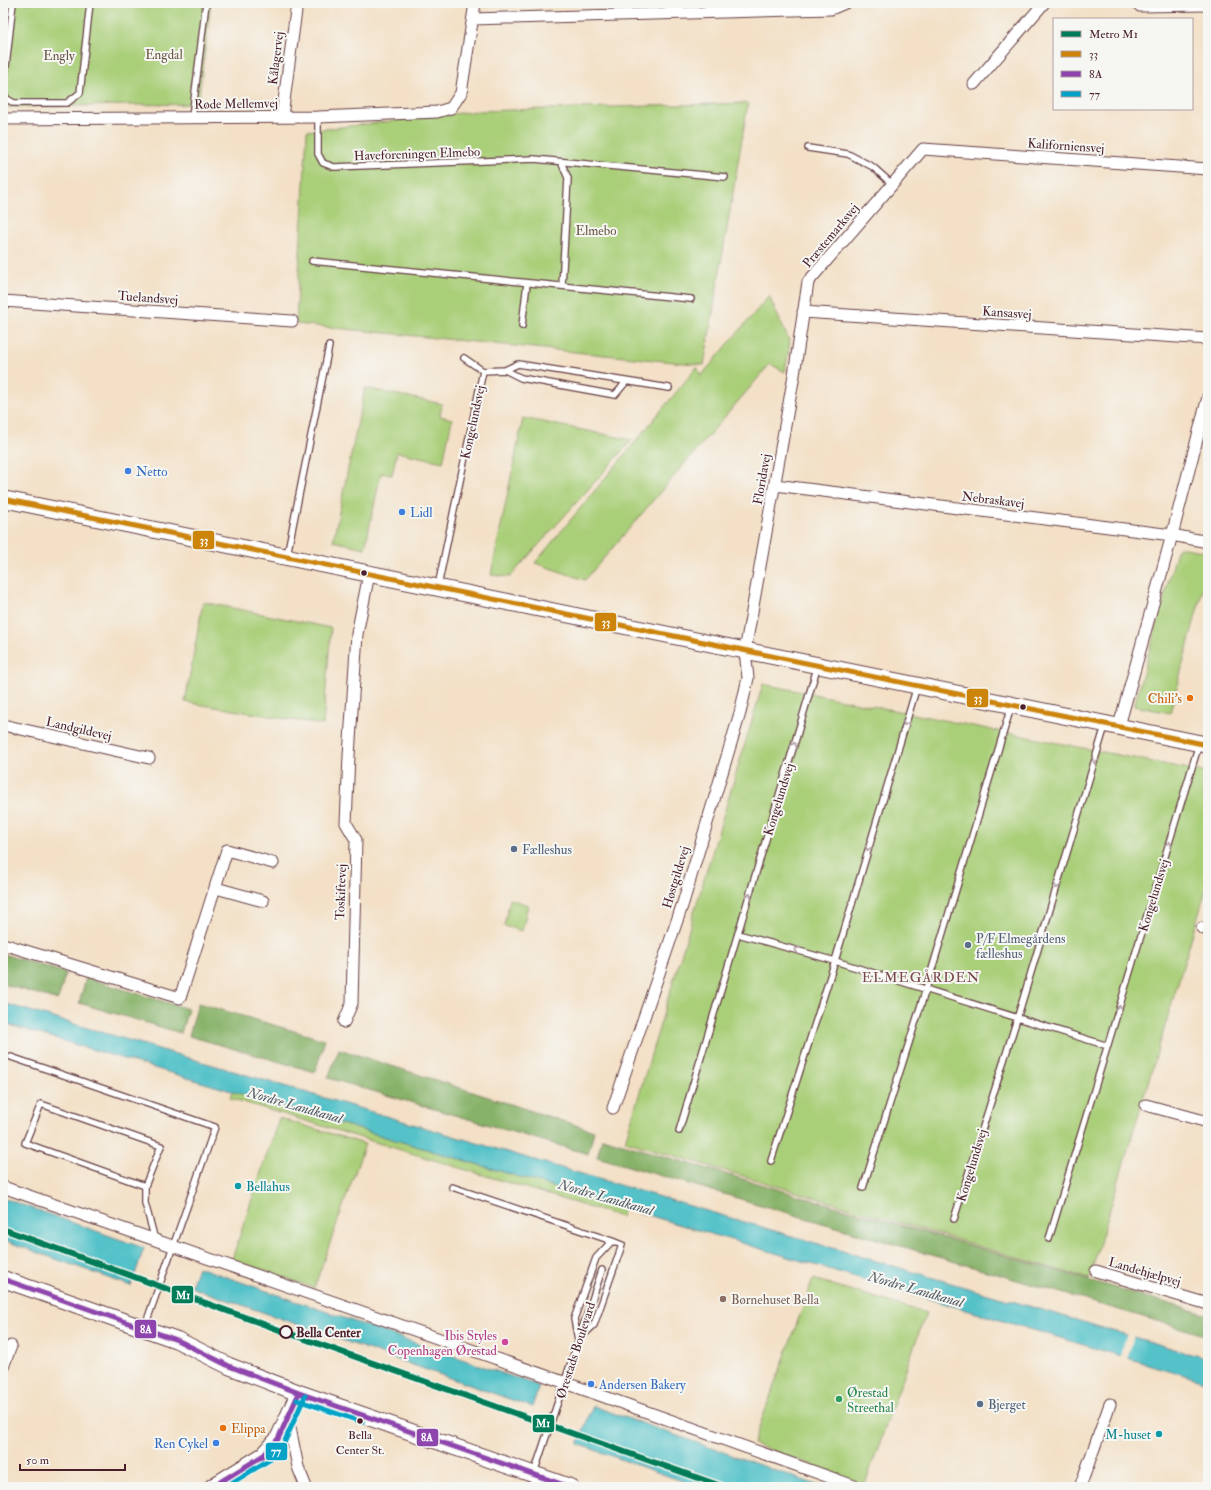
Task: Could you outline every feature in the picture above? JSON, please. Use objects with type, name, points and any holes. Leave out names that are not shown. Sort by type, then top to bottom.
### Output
[{"type":"street","name":"Kålagervej","points":[[282,116],[297,3]]},
{"type":"street","points":[[475,3],[473,19],[831,9],[845,3]]},
{"type":"street","points":[[974,84],[1044,3]]},
{"type":"street","points":[[1140,6],[1208,5]]},
{"type":"street","name":"Røde Mellemvej","points":[[3,119],[282,116],[318,117],[437,112],[451,108],[461,93],[473,19]]},
{"type":"street","name":"Præstemarksvej","points":[[803,312],[808,282],[923,149]]},
{"type":"street","name":"Kaliforniensvej","points":[[923,149],[1208,169]]},
{"type":"street","name":"Tuelandsvej","points":[[3,301],[292,321]]},
{"type":"street","name":"Kansasvej","points":[[803,312],[1208,339]]},
{"type":"street","name":"Floridavej","points":[[745,651],[775,485],[803,312]]},
{"type":"street","points":[[1112,725],[1172,534],[1208,397]]},
{"type":"street","name":"Nebraskavej","points":[[775,485],[1172,534],[1208,542]]},
{"type":"street","name":"Kongelundsvej","points":[[3,499],[286,558],[1204,744]]},
{"type":"street","name":"Toskiftevej","points":[[344,1022],[352,1003],[356,840],[346,823],[349,756],[357,634],[369,574]]},
{"type":"street","name":"Høstgildevej","points":[[613,1108],[683,902],[740,713],[748,678],[745,651]]},
{"type":"street","name":"Landgildevej","points":[[3,725],[149,758]]},
{"type":"street","points":[[3,944],[180,998],[227,850],[273,863]]},
{"type":"street","points":[[216,888],[263,901]]},
{"type":"street","points":[[1146,1105],[1208,1122]]},
{"type":"street","points":[[3,1187],[565,1383],[857,1487]]},
{"type":"street","name":"Landehjælpvej","points":[[1096,1271],[1208,1304]]},
{"type":"street","points":[[3,1280],[177,1340],[229,1366],[299,1393],[570,1487]]},
{"type":"street","points":[[3,1367],[11,1346]]},
{"type":"street","points":[[212,1487],[264,1455],[278,1439],[299,1393]]},
{"type":"street","points":[[1080,1487],[1110,1404]]},
{"type":"street","points":[[288,1418],[298,1467],[306,1487]]},
{"type":"lane","points":[[13,3],[3,93],[7,99],[14,103],[67,103],[80,93],[90,3]]},
{"type":"lane","points":[[192,117],[206,3]]},
{"type":"lane","name":"Haveforeningen Elmebo","points":[[318,117],[318,154],[323,163],[334,167],[534,160],[725,177]]},
{"type":"lane","points":[[808,148],[848,154],[873,167],[892,184]]},
{"type":"lane","points":[[561,162],[568,178],[562,286]]},
{"type":"lane","points":[[312,261],[690,299]]},
{"type":"lane","points":[[522,326],[527,283]]},
{"type":"lane","points":[[286,558],[329,346]]},
{"type":"lane","points":[[464,358],[483,371]]},
{"type":"lane","name":"Kongelundsvej","points":[[438,588],[483,371],[505,370],[518,364],[669,388]]},
{"type":"lane","points":[[505,370],[521,378],[615,396],[626,382]]},
{"type":"lane","name":"Kongelundsvej","points":[[678,1131],[818,665]]},
{"type":"lane","points":[[771,1160],[835,961],[917,686]]},
{"type":"lane","points":[[863,1188],[926,989],[1012,704]]},
{"type":"lane","name":"Kongelundsvej","points":[[954,1219],[1112,725]]},
{"type":"lane","name":"Kongelundsvej","points":[[1049,1239],[1108,1046],[1204,744]]},
{"type":"lane","points":[[738,934],[835,961],[1017,1019],[1108,1046]]},
{"type":"lane","points":[[11,1057],[215,1126],[144,1329]]},
{"type":"lane","points":[[145,1186],[25,1143],[41,1104],[161,1146],[145,1186],[145,1203],[155,1240]]},
{"type":"lane","points":[[452,1187],[622,1245],[594,1325],[578,1340]]},
{"type":"lane","points":[[578,1340],[574,1318],[596,1258],[612,1241]]},
{"type":"lane","name":"Ørestads Boulevard","points":[[534,1475],[602,1270]]},
{"type":"green space","name":"Engly","points":[[3,3],[211,3],[198,104],[3,107]]},
{"type":"green space","name":"Elmebo","points":[[748,103],[704,365],[296,324],[307,131],[478,111]]},
{"type":"green space","points":[[769,296],[790,343],[785,372],[770,364],[585,580],[535,563],[697,367],[701,376]]},
{"type":"green space","points":[[365,388],[442,404],[440,416],[452,419],[443,462],[397,452],[392,475],[381,473],[365,548],[333,541]]},
{"type":"green space","points":[[523,418],[632,440],[510,577],[491,575]]},
{"type":"green space","points":[[1178,547],[1208,552],[1208,569],[1170,713],[1134,706]]},
{"type":"green space","points":[[203,602],[331,628],[323,725],[185,702]]},
{"type":"green space","points":[[763,684],[1208,773],[1208,883],[1089,1279],[625,1141]]},
{"type":"green space","points":[[510,899],[528,905],[522,931],[504,926]]},
{"type":"green space","points":[[3,954],[66,973],[58,1000],[3,984]]},
{"type":"green space","points":[[86,978],[188,1009],[181,1033],[79,1003]]},
{"type":"green space","points":[[198,1003],[325,1040],[315,1072],[189,1036]]},
{"type":"green space","points":[[339,1049],[594,1131],[588,1154],[328,1078]]},
{"type":"green space","points":[[232,1091],[624,1208],[621,1217],[230,1098]]},
{"type":"green space","points":[[279,1118],[365,1144],[314,1288],[232,1259]]},
{"type":"green space","points":[[602,1138],[1208,1315],[1208,1336],[597,1157]]},
{"type":"green space","points":[[813,1279],[926,1313],[865,1484],[753,1444]]},
{"type":"water","name":"Nordre Landkanal","points":[[3,1003],[1208,1359],[1208,1382],[3,1023]]},
{"type":"water","points":[[3,1198],[144,1248],[131,1286],[3,1240]]},
{"type":"water","points":[[198,1267],[539,1386],[532,1407],[191,1287]]},
{"type":"water","points":[[593,1406],[822,1487],[699,1487],[578,1444]]},
{"type":"pier","points":[[1127,1333],[1134,1335],[1127,1360],[1119,1358]]},
{"type":"metro line","name":"M1","points":[[3,1229],[285,1332],[724,1487]]},
{"type":"transit line","name":"33","points":[[3,499],[1208,745]]},
{"type":"transit line","name":"8A","points":[[3,1279],[177,1340],[229,1366],[299,1393],[570,1487]]},
{"type":"transit line","name":"8A","points":[[212,1487],[264,1455],[278,1439],[299,1393]]},
{"type":"transit line","name":"77","points":[[225,1487],[269,1460],[284,1443],[305,1396]]},
{"type":"transit line","name":"77","points":[[297,1400],[362,1422]]},
{"type":"place","name":"Netto","points":[[128,471]]},
{"type":"place","name":"Lidl","points":[[402,512]]},
{"type":"place","name":"Chili's","points":[[1190,698]]},
{"type":"place","name":"Fælleshus","points":[[514,849]]},
{"type":"place","name":"P/F Elmegårdens fælleshus","points":[[968,945]]},
{"type":"place","name":"Bellahus","points":[[238,1186]]},
{"type":"place","name":"Børnehuset Bella","points":[[723,1299]]},
{"type":"place","name":"Bella Center","points":[[286,1332]]},
{"type":"place","name":"Ibis Styles Copenhagen Ørestad","points":[[505,1342]]},
{"type":"place","name":"Andersen Bakery","points":[[591,1384]]},
{"type":"place","name":"Ørestad Streethal","points":[[839,1399]]},
{"type":"place","name":"Bjerget","points":[[980,1404]]},
{"type":"place","name":"Bella Center St.","points":[[360,1421]]},
{"type":"place","name":"Elippa","points":[[223,1428]]},
{"type":"place","name":"M-huset","points":[[1159,1434]]},
{"type":"place","name":"Ren Cykel","points":[[216,1443]]},
{"type":"district","name":"ELMEGÅRDEN","points":[[921,977]]},
{"type":"park label","name":"Engdal","points":[[164,54]]}]
